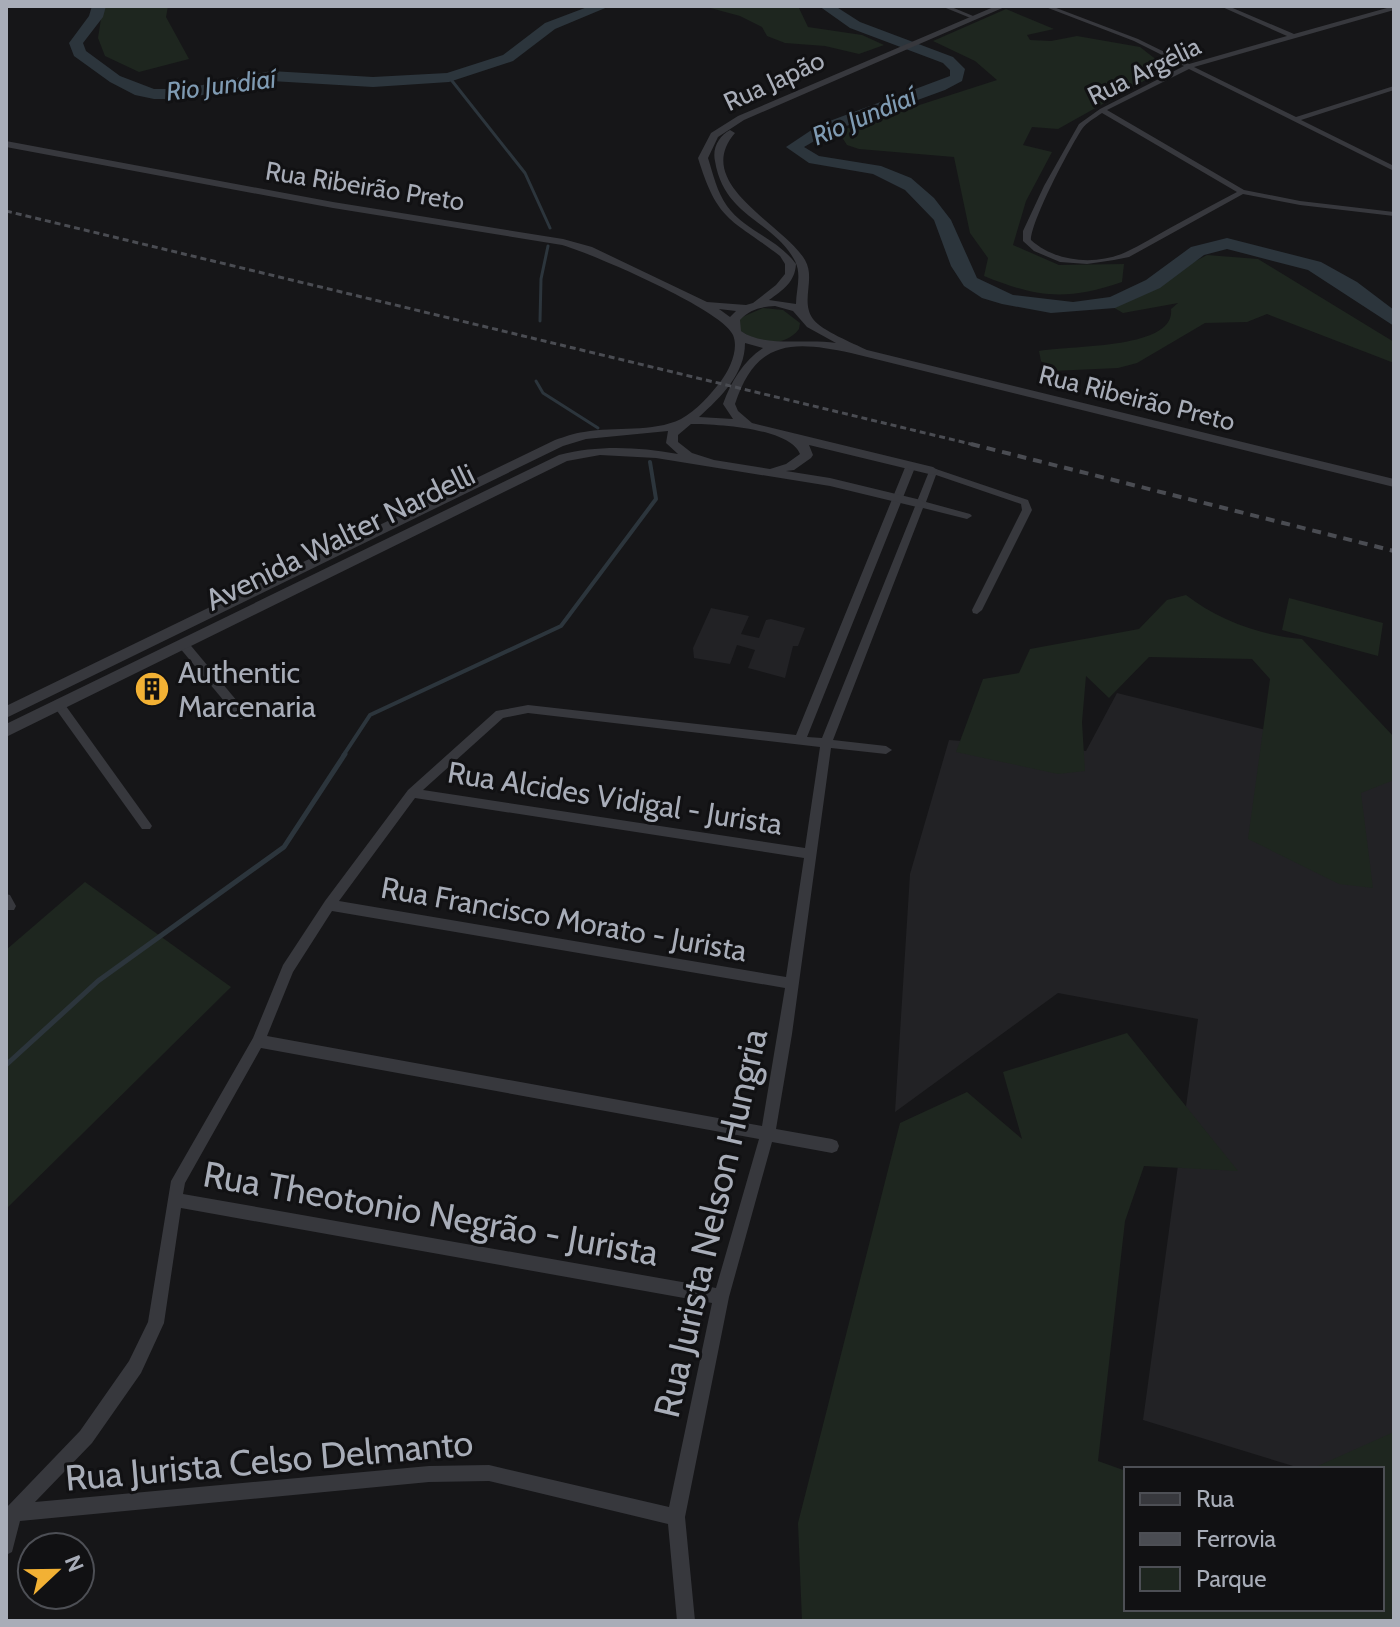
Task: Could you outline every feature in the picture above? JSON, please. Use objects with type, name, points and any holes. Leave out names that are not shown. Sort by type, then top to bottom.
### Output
[{"type":"street","points":[[944,6],[975,18]]},
{"type":"street","name":"Rua Japão","points":[[750,306],[784,287],[791,279],[792,270],[785,256],[725,212],[703,158],[705,147],[714,135],[741,118],[1003,6]]},
{"type":"street","points":[[1046,6],[1136,40],[1394,169]]},
{"type":"street","points":[[1223,6],[1292,36]]},
{"type":"street","points":[[1375,6],[1394,14]]},
{"type":"street","name":"Rua Argélia","points":[[1242,192],[1126,255],[1076,261],[1046,257],[1027,241],[1027,231],[1081,125],[1102,110],[1189,66],[1394,8]]},
{"type":"street","name":"Rua Japão","points":[[803,312],[800,303],[805,270],[784,241],[749,216],[730,197],[717,156],[719,145],[738,127],[890,53]]},
{"type":"street","points":[[1294,120],[1394,88]]},
{"type":"street","points":[[1102,110],[1242,192],[1300,203],[1394,214]]},
{"type":"street","name":"Rua Ribeirão Preto","points":[[6,144],[333,205],[552,239],[588,249],[705,305],[733,324],[740,336],[759,345],[820,344],[1394,483]]},
{"type":"street","name":"Rua Ribeirão Preto","points":[[705,305],[784,304],[803,312]]},
{"type":"street","points":[[733,324],[737,315],[750,306]]},
{"type":"street","points":[[792,344],[808,334],[811,325],[803,312]]},
{"type":"street","name":"Rua Ribeirão Preto","points":[[811,325],[870,356]]},
{"type":"street","points":[[712,464],[688,456],[672,443],[672,434],[718,393],[738,360],[740,336]]},
{"type":"street","points":[[747,424],[733,413],[729,404],[731,395],[760,352],[776,346]]},
{"type":"street","points":[[689,420],[747,424],[788,433],[933,471],[1025,502],[1027,510],[977,610]]},
{"type":"street","name":"Avenida Walter Nardelli","points":[[6,712],[559,443],[585,435],[663,429],[689,420]]},
{"type":"street","points":[[763,470],[790,467],[807,455],[803,445],[788,433]]},
{"type":"street","name":"Avenida Walter Nardelli","points":[[6,731],[563,458],[598,450],[628,450],[763,470],[921,504]]},
{"type":"street","points":[[800,740],[911,465]]},
{"type":"street","name":"Rua Jurista Nelson Hungria","points":[[686,1621],[676,1517],[721,1297],[768,1132],[826,743],[933,471]]},
{"type":"street","points":[[921,504],[967,516]]},
{"type":"street","points":[[183,644],[243,716]]},
{"type":"street","points":[[59,705],[146,826]]},
{"type":"street","points":[[6,1546],[9,1514],[86,1437],[135,1367],[156,1323],[178,1181],[258,1041],[288,969],[329,905],[412,793],[479,731],[500,714],[512,710],[886,750]]},
{"type":"street","name":"Rua Alcides Vidigal - Jurista","points":[[412,793],[811,854]]},
{"type":"street","name":"Rua Francisco Morato - Jurista","points":[[329,905],[790,983]]},
{"type":"street","points":[[258,1041],[832,1146]]},
{"type":"street","name":"Rua Theotonio Negrão - Jurista","points":[[177,1200],[721,1297]]},
{"type":"street","name":"Rua Jurista Celso Delmanto","points":[[9,1514],[429,1474],[489,1473],[676,1517]]},
{"type":"shaded area","points":[[711,608],[749,616],[741,634],[759,638],[766,620],[805,628],[798,646],[793,646],[785,678],[748,668],[755,650],[737,645],[730,664],[694,658],[693,648]]},
{"type":"shaded area","points":[[1117,693],[1394,762],[1394,1497],[1384,1467],[1296,1467],[1143,1420],[1198,1019],[1058,993],[895,1112],[910,874],[949,740],[1086,751]]},
{"type":"green space","points":[[103,6],[168,6],[166,17],[189,59],[139,72],[105,56],[98,38]]},
{"type":"green space","points":[[703,6],[798,6],[808,27],[862,35],[884,45],[859,54],[825,46],[785,43],[767,36],[762,27],[740,16]]},
{"type":"green space","points":[[1006,9],[1054,29],[1027,35],[1030,40],[1051,41],[1077,36],[1140,47],[1167,68],[1058,129],[1032,127],[1023,145],[1052,152],[1026,201],[1013,245],[1059,265],[1124,264],[1122,282],[1084,292],[1052,294],[1020,289],[984,276],[988,258],[970,233],[954,157],[859,149],[847,145],[840,134],[848,128],[997,80],[975,61],[933,41]]},
{"type":"green space","points":[[1207,255],[1258,259],[1394,342],[1394,363],[1267,314],[1247,322],[1205,323],[1137,363],[1118,368],[1052,371],[1041,361],[1039,351],[1117,343],[1156,332],[1168,322],[1171,309],[1178,303],[1123,313],[1111,306]]},
{"type":"green space","points":[[763,308],[783,310],[800,323],[799,329],[786,339],[770,342],[753,338],[738,329],[740,318]]},
{"type":"green space","points":[[1186,595],[1212,612],[1241,625],[1302,639],[1394,737],[1394,780],[1361,793],[1373,888],[1339,884],[1248,839],[1270,679],[1252,659],[1149,657],[1109,698],[1086,676],[1082,722],[1085,771],[1058,774],[956,752],[983,679],[1019,673],[1030,649],[1139,629],[1167,600]]},
{"type":"green space","points":[[1289,598],[1383,623],[1378,656],[1282,630]]},
{"type":"green space","points":[[85,882],[231,987],[6,1209],[6,950]]},
{"type":"green space","points":[[1127,1033],[1238,1171],[1144,1166],[1125,1221],[1098,1461],[1124,1470],[1124,1611],[1384,1611],[1384,1467],[1315,1467],[1394,1432],[1394,1621],[802,1621],[798,1523],[900,1123],[967,1092],[1022,1139],[1003,1072]]},
{"type":"waterway","name":"Rio Jundiaí","points":[[99,6],[96,17],[76,43],[79,53],[115,79],[140,92],[154,94],[183,94],[271,76],[373,82],[449,77],[508,58],[550,26],[603,6]]},
{"type":"waterway","name":"Rio Jundiaí","points":[[826,6],[855,25],[948,60],[958,69],[957,78],[940,87],[824,128],[794,147],[814,160],[876,169],[911,186],[943,220],[960,266],[978,289],[1029,305],[1095,306],[1135,295],[1198,251],[1214,244],[1227,243],[1315,266],[1351,286],[1394,320]]},
{"type":"waterway","points":[[449,77],[525,173],[550,228]]},
{"type":"waterway","points":[[540,321],[541,279],[548,246]]},
{"type":"waterway","points":[[536,381],[543,393],[598,428]]},
{"type":"waterway","points":[[343,756],[370,715],[561,626],[656,499],[650,462]]},
{"type":"waterway","points":[[6,1065],[98,981],[284,847],[345,754]]},
{"type":"railway","points":[[6,211],[977,446]]},
{"type":"railway","points":[[971,444],[977,446]]},
{"type":"railway","points":[[977,446],[1394,551]]},
{"type":"place","name":"Authentic Marcenaria","points":[[152,689]]}]
